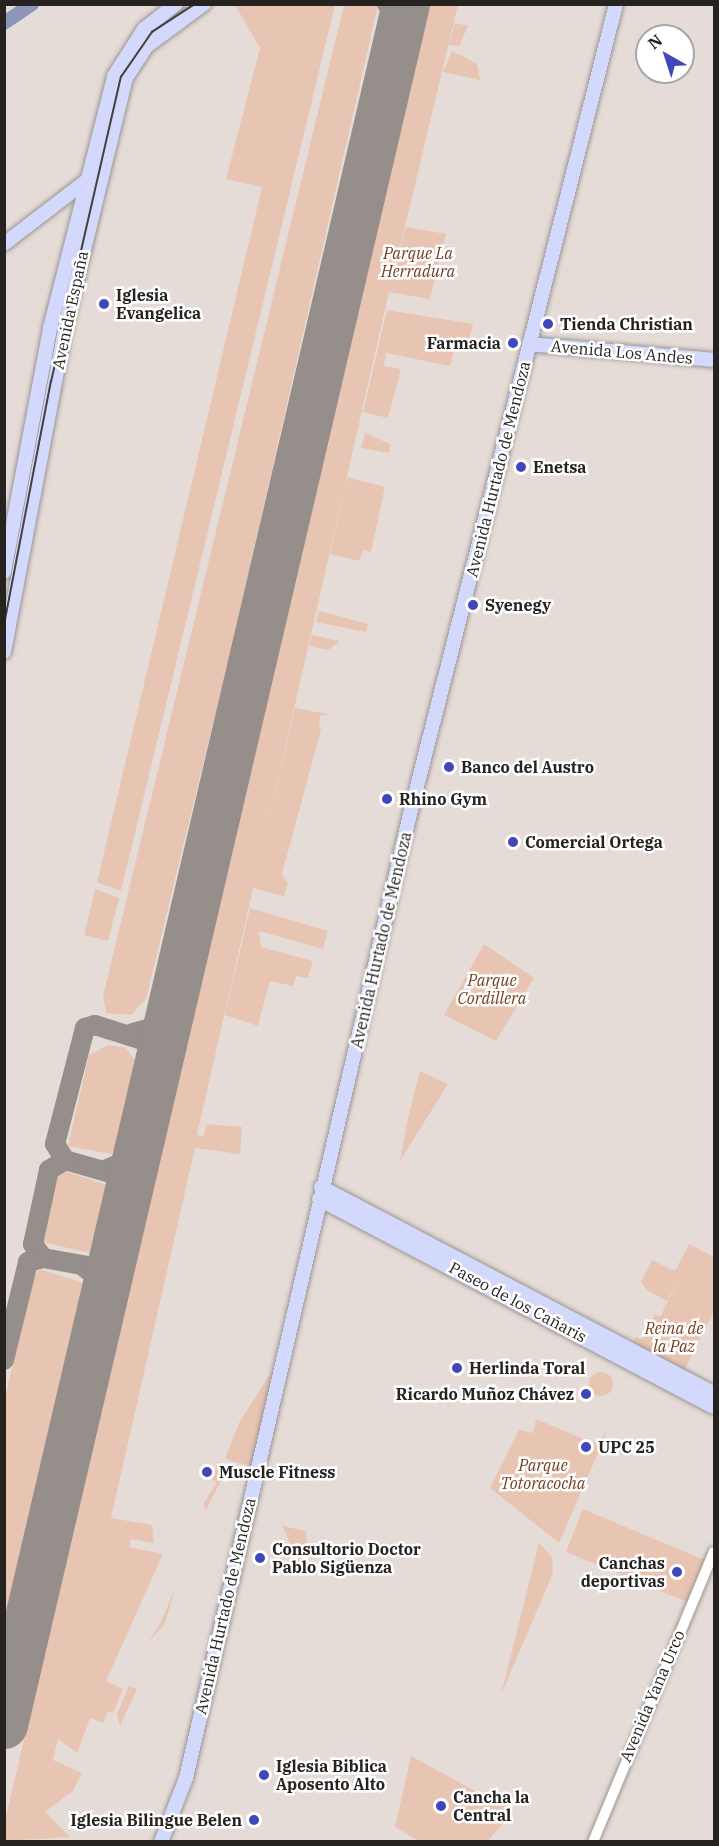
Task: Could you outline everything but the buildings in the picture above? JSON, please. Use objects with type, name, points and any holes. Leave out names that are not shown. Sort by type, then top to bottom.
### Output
[{"type":"main road","name":"Avenida España","points":[[4,652],[66,324],[119,65],[144,30],[176,4]]},
{"type":"main road","name":"Avenida España","points":[[4,572],[75,219],[86,181],[97,167],[134,63],[162,31],[204,4]]},
{"type":"main road","name":"Avenida Hurtado de Mendoza","points":[[161,1842],[186,1778],[320,1193],[529,344],[616,4]]},
{"type":"main road","points":[[4,230],[97,167]]},
{"type":"main road","points":[[4,244],[86,181]]},
{"type":"main road","points":[[52,205],[68,206],[75,219]]},
{"type":"main road","name":"Avenida Los Andes","points":[[529,344],[714,360]]},
{"type":"main road","name":"Paseo de los Cañaris","points":[[320,1193],[714,1393]]},
{"type":"main road","name":"Paseo de los Cañaris","points":[[320,1193],[714,1407]]},
{"type":"street","name":"Avenida Yana Urco","points":[[593,1842],[714,1551]]},
{"type":"green space","points":[[235,5],[335,5],[121,891],[97,882],[262,187],[226,179],[260,48]]},
{"type":"green space","points":[[344,5],[378,5],[230,653],[146,999],[131,1015],[106,1013],[103,996]]},
{"type":"green space","name":"Parque La Herradura","points":[[429,5],[458,5],[396,264],[406,227],[446,234],[430,299],[389,292],[197,1135],[203,1136],[207,1124],[242,1127],[240,1154],[195,1148],[111,1518],[152,1525],[154,1543],[131,1539],[129,1547],[163,1554],[106,1681],[123,1689],[113,1713],[108,1711],[103,1723],[90,1718],[77,1753],[58,1739],[53,1760],[82,1773],[73,1791],[45,1812],[70,1837],[5,1841],[5,1821]]},
{"type":"green space","points":[[455,23],[468,26],[459,46],[449,45]]},
{"type":"green space","points":[[452,51],[477,64],[480,80],[443,72]]},
{"type":"green space","points":[[387,310],[473,324],[469,341],[457,340],[450,366],[386,353],[384,366],[401,369],[388,418],[363,412]]},
{"type":"green space","points":[[365,432],[391,445],[389,453],[361,448]]},
{"type":"green space","points":[[347,477],[385,487],[371,552],[363,550],[359,561],[330,554]]},
{"type":"green space","points":[[319,611],[368,624],[366,632],[316,622]]},
{"type":"green space","points":[[312,635],[340,641],[328,650],[309,646]]},
{"type":"green space","points":[[295,708],[333,715],[321,715],[319,723],[321,730],[282,874],[288,883],[284,896],[253,888]]},
{"type":"green space","points":[[95,889],[119,898],[108,941],[84,935]]},
{"type":"green space","points":[[250,908],[328,931],[323,949],[259,931],[261,947],[313,961],[308,978],[296,976],[293,986],[270,981],[258,1026],[225,1015]]},
{"type":"green space","name":"Parque Cordillera","points":[[484,944],[534,978],[496,1041],[444,1015]]},
{"type":"green space","points":[[109,1045],[126,1048],[139,1066],[118,1147],[111,1154],[68,1146],[89,1055]]},
{"type":"green space","points":[[420,1071],[448,1084],[400,1161],[409,1113]]},
{"type":"green space","points":[[65,1171],[107,1185],[89,1253],[43,1242],[58,1175]]},
{"type":"green space","name":"Reina de la Paz","points":[[689,1244],[714,1257],[714,1311],[683,1373],[631,1346],[636,1337],[642,1339],[655,1314],[660,1317],[680,1277],[667,1301],[647,1290],[641,1282],[652,1260],[675,1271]]},
{"type":"green space","points":[[40,1269],[83,1283],[5,1623],[5,1398],[32,1280]]},
{"type":"green space","points":[[276,1365],[255,1467],[225,1458],[240,1421]]},
{"type":"green space","points":[[601,1372],[610,1375],[613,1384],[610,1393],[601,1396],[592,1393],[589,1384],[592,1375]]},
{"type":"green space","name":"Parque Totoracocha","points":[[536,1419],[596,1444],[608,1430],[559,1543],[490,1488],[519,1430],[533,1433]]},
{"type":"green space","points":[[218,1462],[228,1467],[205,1512],[204,1503],[217,1482],[212,1480]]},
{"type":"green space","points":[[583,1509],[707,1561],[690,1603],[566,1552]]},
{"type":"green space","points":[[282,1526],[306,1531],[308,1556],[298,1561]]},
{"type":"green space","points":[[539,1543],[552,1557],[553,1573],[501,1695]]},
{"type":"green space","points":[[176,1587],[164,1625],[148,1642],[160,1624]]},
{"type":"green space","points":[[129,1686],[137,1689],[120,1726],[117,1714]]},
{"type":"green space","points":[[411,1756],[514,1810],[488,1841],[419,1841],[395,1827]]},
{"type":"waterway","points":[[4,23],[32,4]]},
{"type":"taxiway","points":[[387,4],[402,27]]},
{"type":"taxiway","points":[[133,1033],[159,1026],[174,1002]]},
{"type":"taxiway","points":[[4,1360],[28,1262],[43,1258],[33,1244],[49,1170],[65,1160],[55,1144],[85,1028],[95,1025],[145,1041],[155,1057],[155,1082]]},
{"type":"taxiway","points":[[107,1169],[134,1158],[142,1137]]},
{"type":"taxiway","points":[[65,1160],[117,1175],[127,1205]]},
{"type":"taxiway","points":[[43,1258],[94,1267],[108,1259],[118,1241]]},
{"type":"taxiway","points":[[85,1268],[100,1279],[103,1305]]},
{"type":"runway","points":[[4,1725],[406,4]]},
{"type":"tram line","points":[[4,625],[51,382],[121,77],[152,32],[195,4]]},
{"type":"place","name":"Iglesia Evangelica","points":[[104,304]]},
{"type":"place","name":"Tienda Christian","points":[[548,324]]},
{"type":"place","name":"Farmacia","points":[[513,343]]},
{"type":"place","name":"Enetsa","points":[[521,467]]},
{"type":"place","name":"Syenegy","points":[[473,605]]},
{"type":"place","name":"Banco del Austro","points":[[449,767]]},
{"type":"place","name":"Rhino Gym","points":[[387,799]]},
{"type":"place","name":"Comercial Ortega","points":[[513,842]]},
{"type":"place","name":"Herlinda Toral","points":[[457,1368]]},
{"type":"place","name":"Ricardo Muñoz Chávez","points":[[586,1394]]},
{"type":"place","name":"UPC 25","points":[[586,1447]]},
{"type":"place","name":"Muscle Fitness","points":[[207,1472]]},
{"type":"place","name":"Consultorio Doctor Pablo Sigüenza","points":[[260,1558]]},
{"type":"place","name":"Canchas deportivas","points":[[677,1572]]},
{"type":"place","name":"Iglesia Biblica Aposento Alto","points":[[264,1775]]},
{"type":"place","name":"Cancha la Central","points":[[441,1806]]},
{"type":"place","name":"Iglesia Bilingue Belen","points":[[254,1820]]}]
